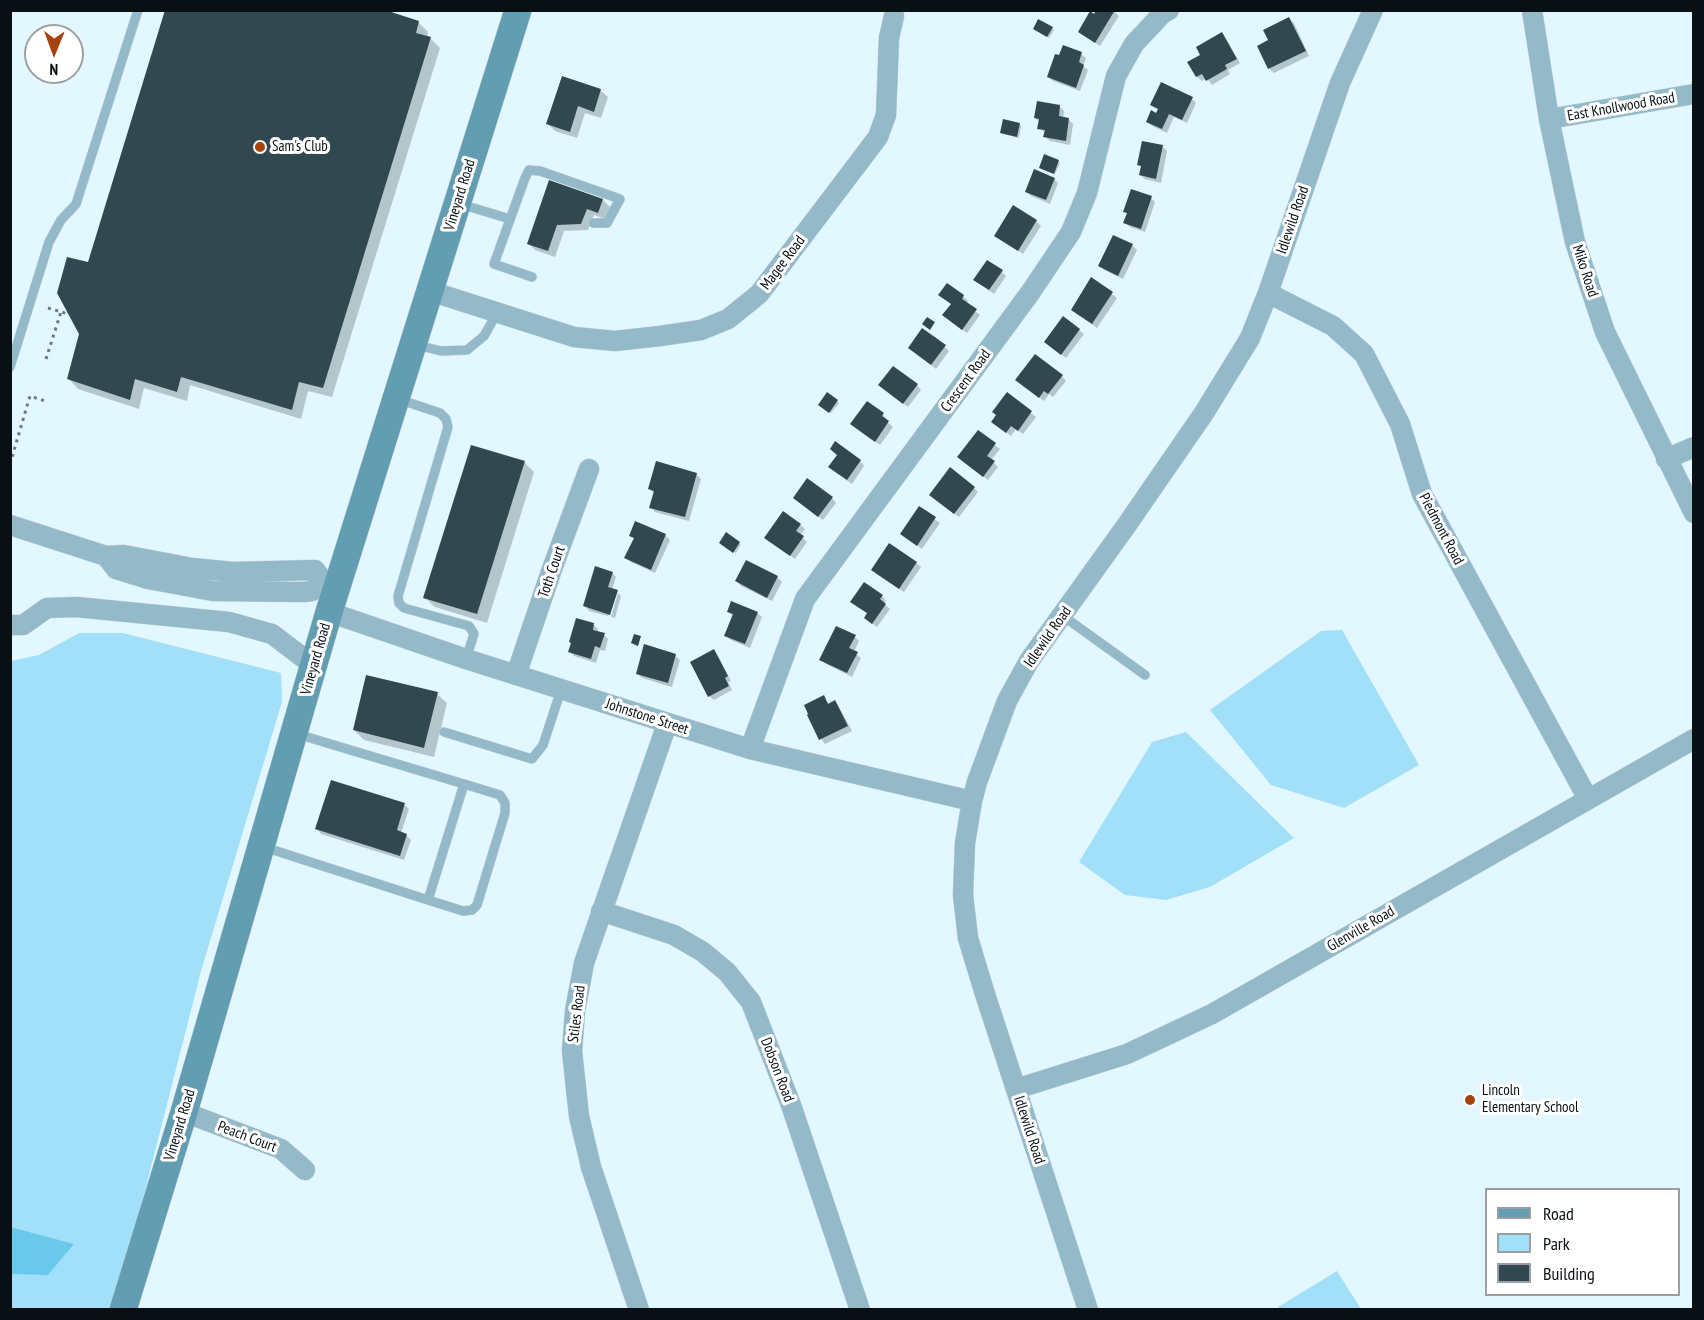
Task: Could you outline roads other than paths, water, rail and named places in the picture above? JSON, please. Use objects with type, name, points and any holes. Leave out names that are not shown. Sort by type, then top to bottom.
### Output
[{"type":"street","name":"Vineyard Road","points":[[123,1310],[184,1112],[295,733],[329,612],[331,581],[396,398],[518,10]]},
{"type":"street","name":"Crescent Road","points":[[750,749],[805,599],[1030,293],[1071,232],[1087,193],[1116,75],[1134,44],[1162,14],[1169,10]]},
{"type":"street","name":"Miko Road","points":[[1532,10],[1549,119],[1575,242],[1605,332],[1694,513]]},
{"type":"street","name":"Idlewild Road","points":[[1088,1310],[968,938],[963,895],[965,843],[972,801],[1007,701],[1029,661],[1063,616],[1204,413],[1250,338],[1268,293],[1365,13]]},
{"type":"street","name":"Magee Road","points":[[430,291],[574,338],[615,341],[700,330],[728,319],[759,294],[878,137],[886,115],[889,38],[894,16]]},
{"type":"street","name":"East Knollwood Road","points":[[1549,119],[1694,94]]},
{"type":"street","name":"Piedmont Road","points":[[1268,293],[1333,326],[1364,354],[1400,424],[1422,494],[1588,799]]},
{"type":"street","points":[[1666,459],[1694,447]]},
{"type":"street","name":"Toth Court","points":[[516,675],[552,569],[590,469]]},
{"type":"street","points":[[10,525],[106,556],[124,555],[192,568],[233,572],[315,570],[331,581]]},
{"type":"street","points":[[10,625],[22,625],[47,608],[76,607],[229,622],[272,634],[314,666]]},
{"type":"street","name":"Johnstone Street","points":[[329,612],[561,690],[750,749],[972,801]]},
{"type":"street","name":"Stiles Road","points":[[639,1310],[591,1167],[579,1116],[572,1051],[574,1011],[584,963],[667,724]]},
{"type":"street","name":"Glenville Road","points":[[1016,1089],[1127,1054],[1212,1014],[1694,739]]},
{"type":"street","name":"Dobson Road","points":[[601,911],[674,935],[703,952],[727,972],[751,1002],[791,1105],[860,1310]]},
{"type":"street","name":"Peach Court","points":[[184,1112],[280,1149],[305,1170]]},
{"type":"lane","points":[[10,367],[49,242],[62,220],[76,204],[138,10]]},
{"type":"lane","points":[[532,277],[494,264],[529,170],[540,171],[620,199],[607,223],[593,223]]},
{"type":"lane","points":[[457,203],[510,219]]},
{"type":"lane","points":[[413,344],[441,351],[467,350],[484,336],[497,313]]},
{"type":"lane","points":[[396,398],[440,413],[446,419],[448,427],[398,596],[399,603],[404,608],[469,626],[474,634],[466,659]]},
{"type":"lane","points":[[1063,616],[1145,675]]},
{"type":"lane","points":[[444,732],[532,759],[543,745],[561,690]]},
{"type":"lane","points":[[261,847],[463,911],[472,910],[477,904],[505,813],[505,803],[500,795],[295,733]]},
{"type":"lane","points":[[428,900],[464,784]]},
{"type":"place","name":"Sam's Club","points":[[260,147]]},
{"type":"place","name":"Lincoln Elementary School","points":[[1470,1100]]}]
